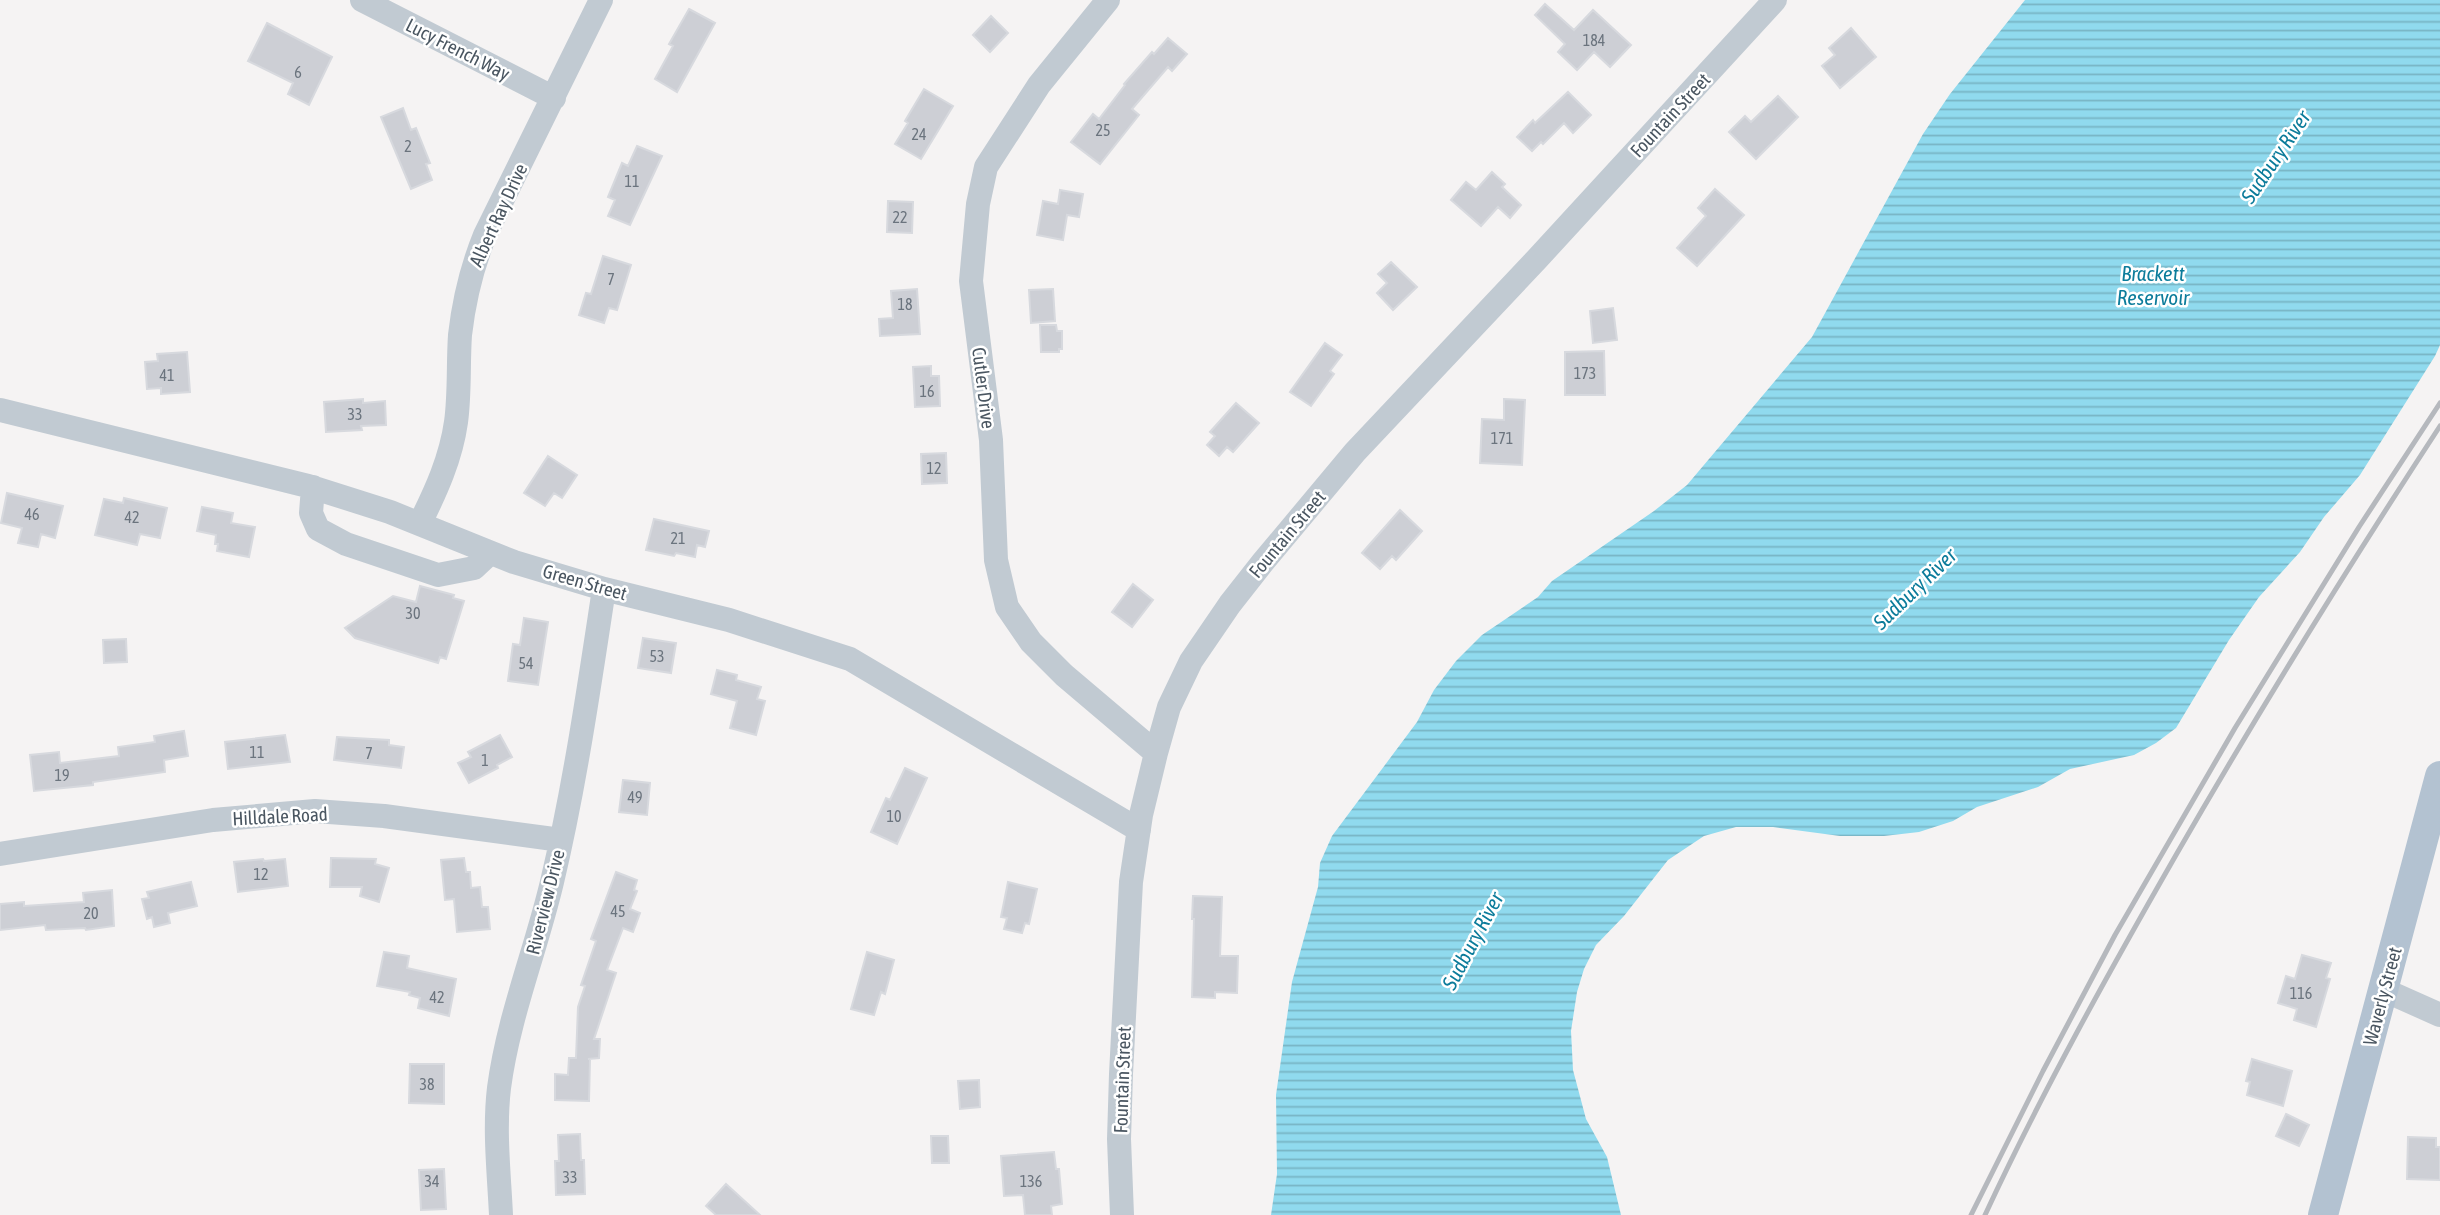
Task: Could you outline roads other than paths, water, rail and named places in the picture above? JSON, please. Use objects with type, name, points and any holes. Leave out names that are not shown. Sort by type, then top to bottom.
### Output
[{"type":"main road","name":"Waverly Street","points":[[2323,1215],[2440,776]]},
{"type":"street","name":"Lucy French Way","points":[[362,0],[554,98]]},
{"type":"street","name":"Albert Ray Drive","points":[[420,523],[437,491],[456,422],[460,334],[471,268],[601,0]]},
{"type":"street","name":"Cutler Drive","points":[[1108,0],[1040,85],[986,167],[978,204],[971,281],[991,440],[996,560],[1007,607],[1031,642],[1064,676],[1156,754]]},
{"type":"street","name":"Fountain Street","points":[[1122,1215],[1119,1139],[1131,882],[1139,830],[1156,754],[1169,707],[1191,661],[1230,604],[1355,452],[1775,0]]},
{"type":"street","name":"Green Street","points":[[0,410],[313,487],[420,523],[490,553],[604,589],[729,620],[850,659],[1139,830]]},
{"type":"street","points":[[313,487],[311,513],[317,529],[384,559],[438,575],[474,568],[490,553]]},
{"type":"street","name":"Riverview Drive","points":[[501,1215],[497,1128],[499,1087],[507,1047],[552,883],[572,790],[604,589]]},
{"type":"street","name":"Hilldale Road","points":[[0,854],[213,820],[315,811],[384,816],[561,840]]},
{"type":"street","points":[[2384,990],[2440,1015]]},
{"type":"water","name":"Brackett Reservoir","points":[[2025,0],[2440,0],[2440,345],[2435,356],[2360,475],[2324,517],[2300,552],[2259,597],[2229,640],[2176,728],[2156,743],[2134,755],[2070,769],[2038,787],[1977,807],[1953,821],[1919,832],[1884,836],[1840,836],[1773,827],[1736,827],[1704,836],[1668,860],[1624,916],[1596,945],[1584,969],[1577,992],[1571,1031],[1573,1070],[1586,1119],[1607,1157],[1621,1215],[1271,1215],[1277,1174],[1276,1095],[1292,982],[1318,887],[1320,863],[1332,836],[1417,722],[1434,690],[1456,661],[1482,635],[1538,597],[1552,581],[1687,485],[1812,337],[1923,134],[1950,94]]},
{"type":"railway","points":[[1971,1215],[2115,935],[2235,728],[2359,527],[2440,403]]},
{"type":"railway","points":[[1985,1215],[2029,1123],[2176,855],[2305,639],[2440,426]]},
{"type":"water label","name":"Sudbury River","points":[[2276,157]]},
{"type":"water label","name":"Sudbury River","points":[[1915,589]]},
{"type":"water label","name":"Sudbury River","points":[[1473,941]]}]
